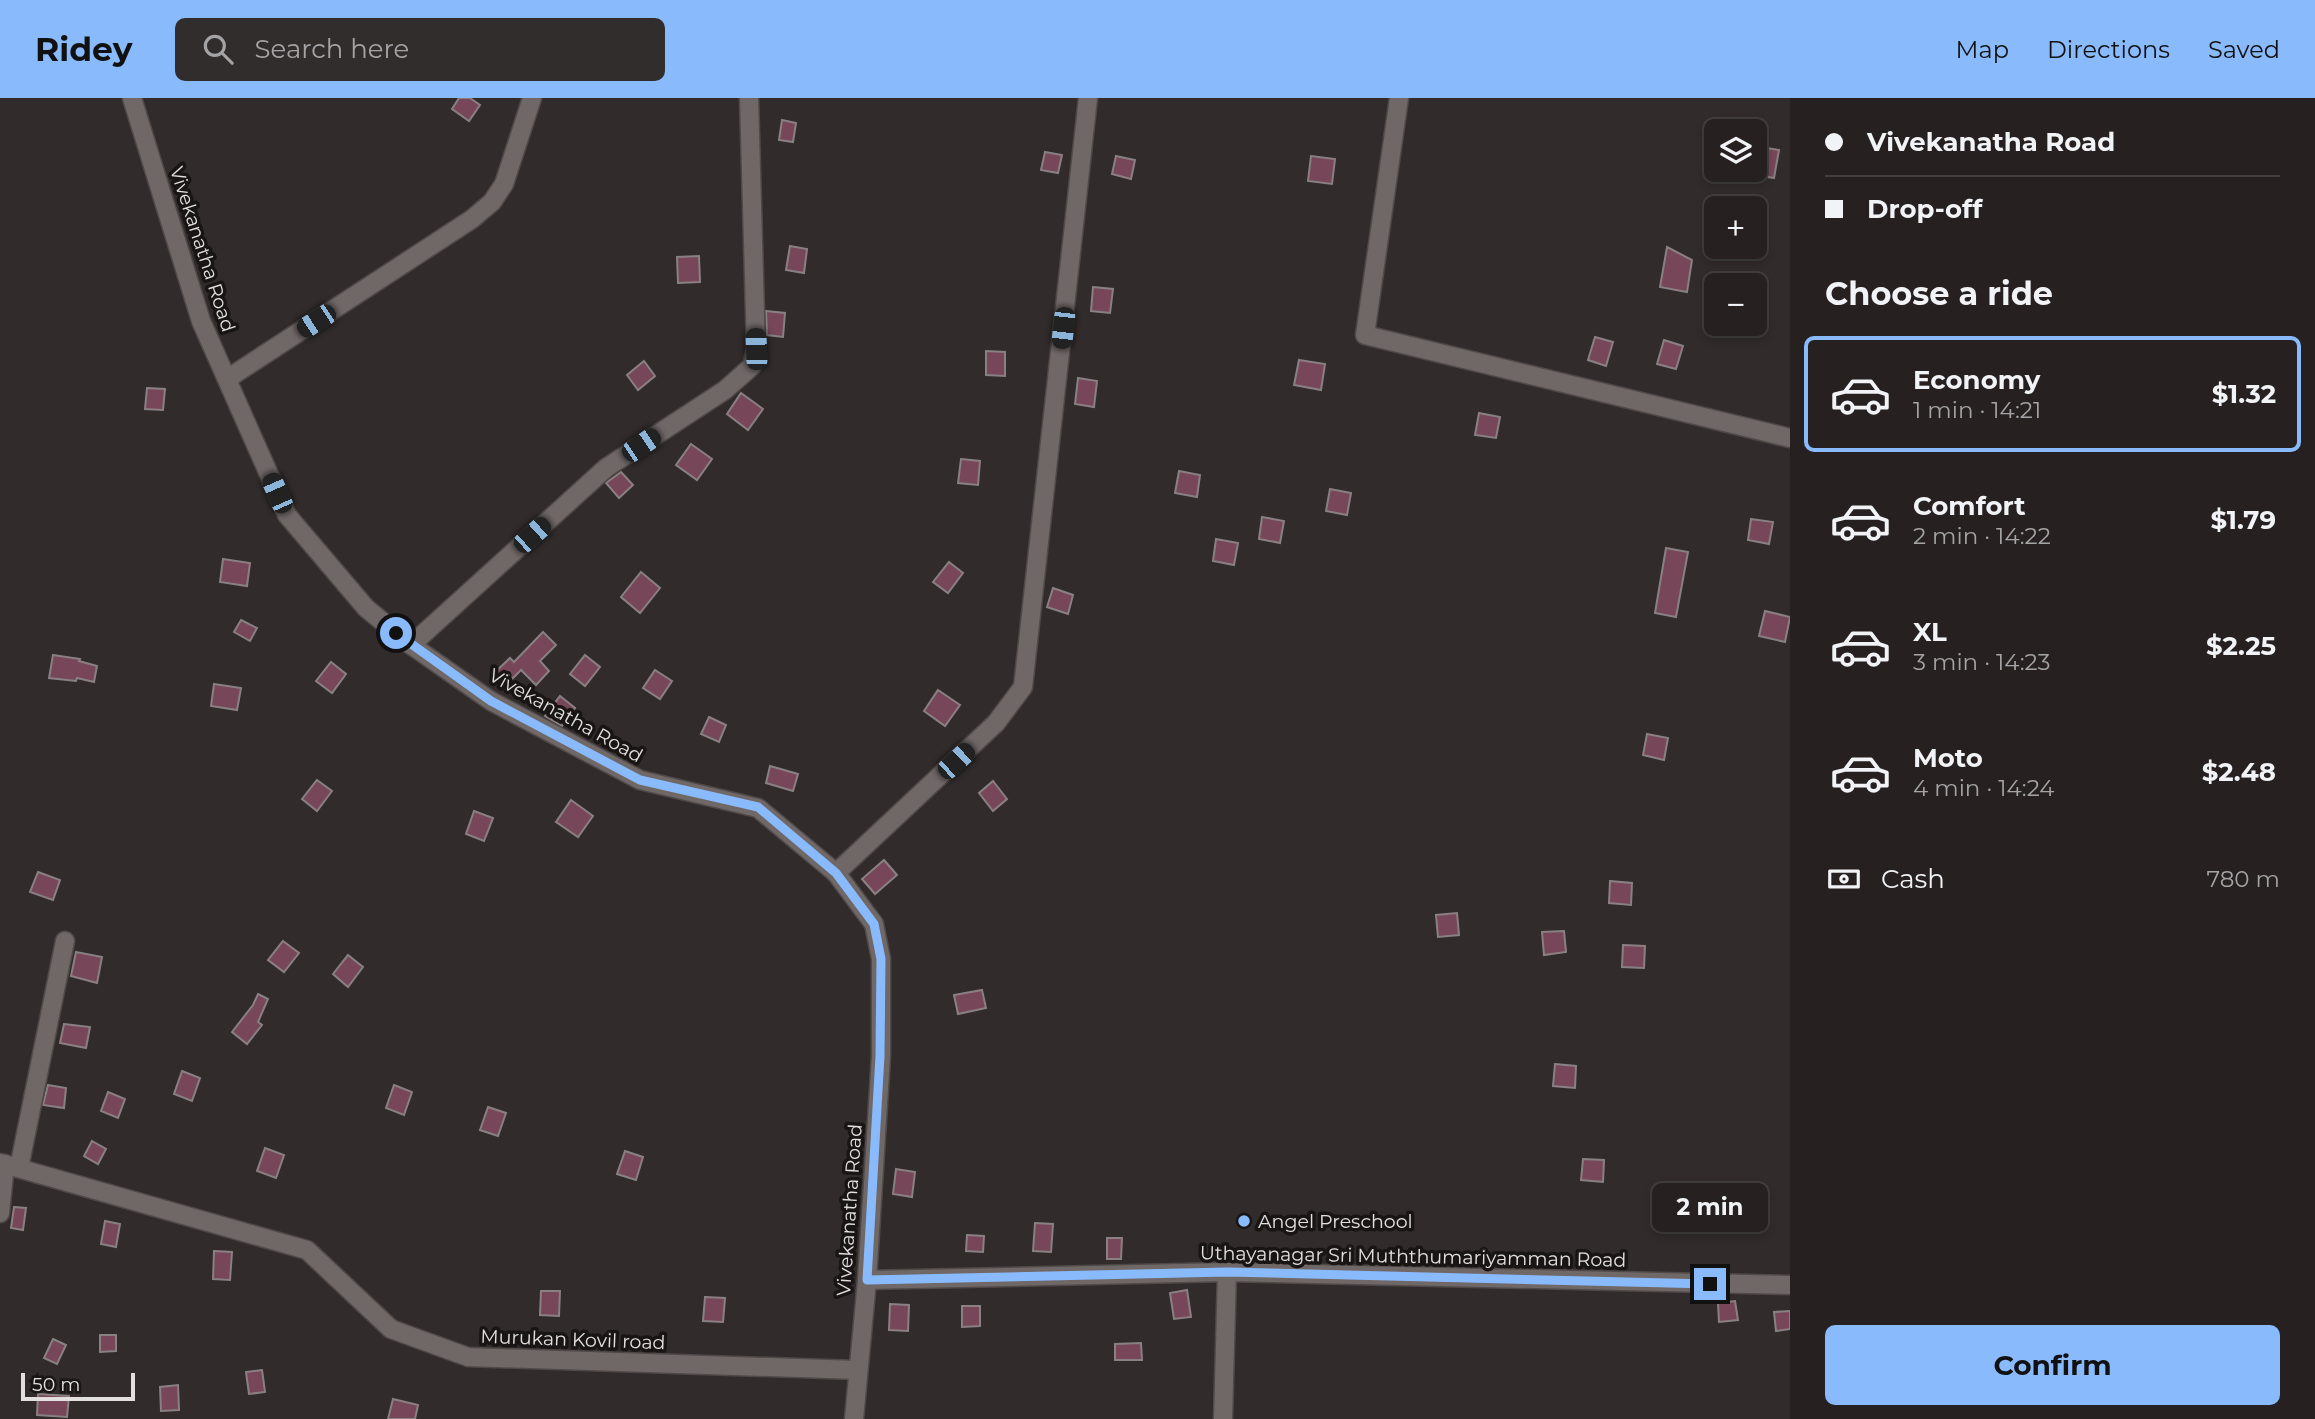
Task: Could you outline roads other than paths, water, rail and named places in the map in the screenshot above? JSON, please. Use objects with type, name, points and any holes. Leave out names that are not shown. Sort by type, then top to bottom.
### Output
[{"type":"street","name":"Vivekanatha Road","points":[[132,98],[201,321],[287,515],[366,608],[411,645],[491,701],[640,780],[758,807],[836,873],[874,924],[881,959],[880,1056],[867,1280],[854,1419]]},
{"type":"street","points":[[227,379],[472,219],[492,202],[504,184],[532,98]]},
{"type":"street","points":[[411,645],[606,468],[724,390],[752,366],[756,349],[749,98]]},
{"type":"street","points":[[836,873],[996,723],[1023,687],[1088,98]]},
{"type":"street","points":[[1399,98],[1365,335],[1790,438]]},
{"type":"street","points":[[0,1213],[8,1165],[65,941]]},
{"type":"street","name":"Murukan Kovil road","points":[[8,1165],[307,1250],[391,1329],[468,1357],[857,1370]]},
{"type":"street","points":[[1223,1419],[1227,1272]]},
{"type":"street","name":"Uthayanagar Sri Muththumariyamman Road","points":[[867,1280],[1227,1272],[1790,1285]]},
{"type":"place","name":"Angel Preschool","points":[[1244,1221]]}]
